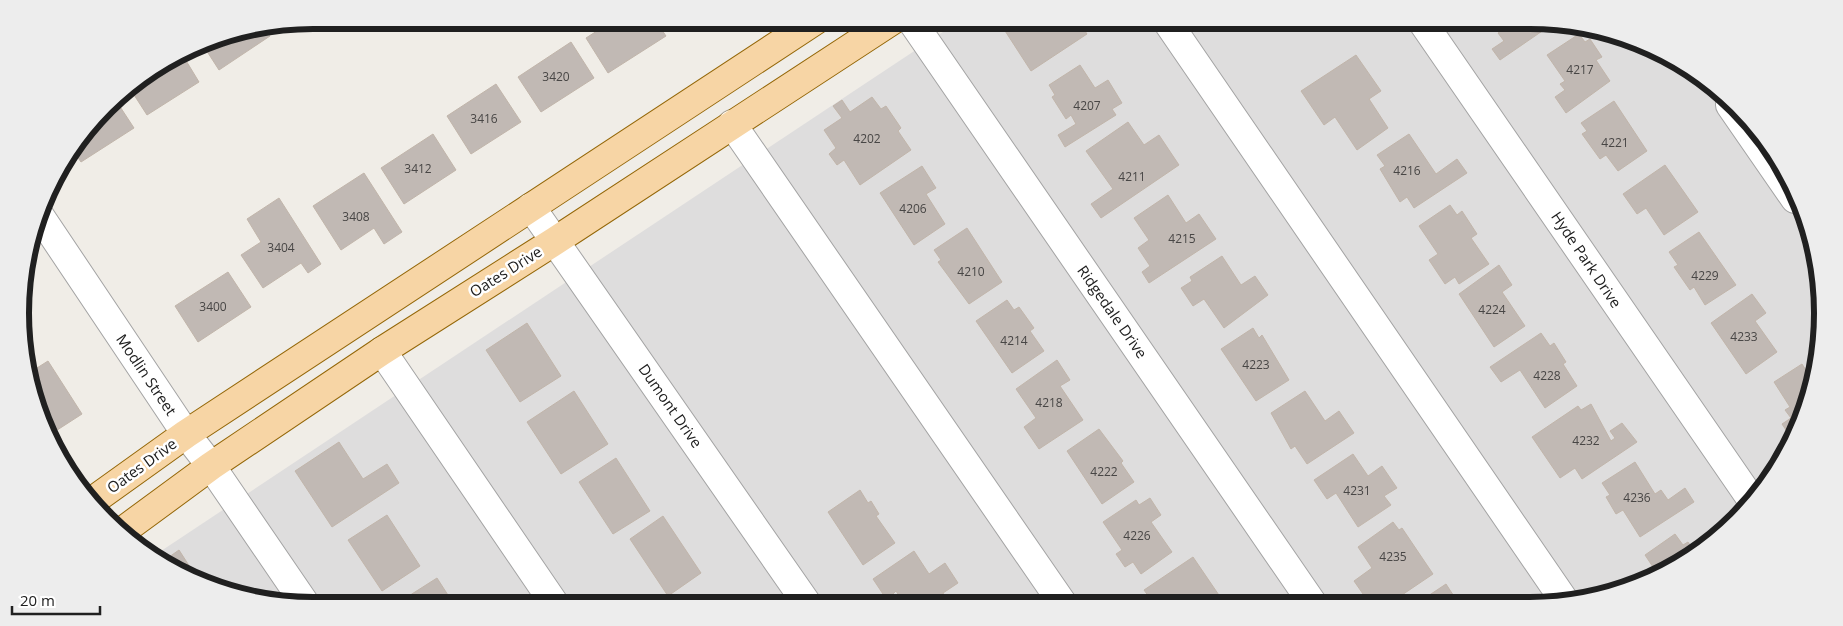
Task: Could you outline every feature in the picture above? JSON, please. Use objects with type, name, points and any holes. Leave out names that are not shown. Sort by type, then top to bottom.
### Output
[{"type":"main road","name":"Oates Drive","points":[[97,498],[186,434],[802,29]]},
{"type":"main road","name":"Oates Drive","points":[[127,528],[211,466],[382,351],[555,241],[878,29]]},
{"type":"street","name":"Ridgedale Drive","points":[[917,29],[1308,597]]},
{"type":"street","points":[[1172,29],[1560,596]]},
{"type":"street","name":"Hyde Park Drive","points":[[1428,29],[1748,495]]},
{"type":"street","points":[[732,124],[1058,597]]},
{"type":"street","points":[[1747,129],[1778,174]]},
{"type":"street","name":"Dumont Drive","points":[[532,207],[802,597]]},
{"type":"street","name":"Modlin Street","points":[[44,222],[186,434],[211,466],[301,597]]},
{"type":"street","points":[[382,351],[550,597]]},
{"type":"shaded area","points":[[947,29],[1549,29],[1604,38],[1639,50],[1672,67],[1703,87],[1731,112],[1756,140],[1785,187],[1805,239],[1809,258],[1814,294],[1814,332],[1805,387],[1785,439],[1756,486],[1717,527],[1703,539],[1672,559],[1639,576],[1604,588],[1585,592],[1549,597],[294,597],[239,588],[204,576],[160,552]]},
{"type":"building","points":[[600,29],[661,29],[666,36],[608,73],[586,38]]},
{"type":"building","points":[[1004,29],[1084,29],[1087,34],[1031,71]]},
{"type":"building","points":[[1504,29],[1545,29],[1500,60],[1492,49],[1504,41],[1498,33]]},
{"type":"building","points":[[268,32],[270,36],[219,70],[206,49],[239,38]]},
{"type":"building","points":[[1579,34],[1585,42],[1590,39],[1602,57],[1596,60],[1610,81],[1566,113],[1555,97],[1565,90],[1560,84],[1565,81],[1547,55]]},
{"type":"building","points":[[571,42],[594,78],[541,112],[518,77]]},
{"type":"building","points":[[1356,55],[1381,91],[1369,99],[1388,128],[1357,150],[1335,117],[1324,125],[1301,91]]},
{"type":"building","points":[[185,59],[199,82],[147,115],[133,93]]},
{"type":"building","points":[[1080,65],[1095,88],[1108,80],[1122,103],[1112,109],[1116,115],[1065,147],[1058,135],[1076,124],[1071,115],[1066,119],[1052,97],[1055,95],[1049,85]]},
{"type":"building","points":[[496,84],[521,122],[471,154],[447,116]]},
{"type":"building","points":[[872,97],[881,109],[886,106],[901,128],[898,131],[911,150],[860,185],[844,160],[837,165],[829,154],[836,148],[824,130],[842,118],[833,106],[842,100],[850,112]]},
{"type":"building","points":[[1614,101],[1647,151],[1618,171],[1606,155],[1600,159],[1582,134],[1587,131],[1581,123]]},
{"type":"building","points":[[119,105],[134,128],[81,162],[77,156],[87,140]]},
{"type":"building","points":[[1128,122],[1144,145],[1159,135],[1179,165],[1101,218],[1091,204],[1113,189],[1086,151]]},
{"type":"building","points":[[433,134],[456,170],[404,204],[381,168]]},
{"type":"building","points":[[1409,134],[1436,174],[1457,159],[1467,173],[1414,208],[1407,197],[1400,202],[1380,169],[1385,166],[1377,155]]},
{"type":"building","points":[[1665,165],[1698,212],[1664,235],[1646,208],[1637,214],[1623,194]]},
{"type":"building","points":[[922,166],[936,188],[926,194],[945,224],[914,245],[880,193]]},
{"type":"building","points":[[364,173],[402,232],[384,244],[374,228],[341,250],[313,206]]},
{"type":"building","points":[[1168,195],[1186,223],[1199,214],[1216,239],[1149,283],[1142,272],[1150,266],[1138,248],[1149,240],[1134,218]]},
{"type":"building","points":[[279,198],[321,264],[308,273],[301,263],[263,288],[241,255],[261,242],[247,219]]},
{"type":"building","points":[[1450,205],[1457,215],[1462,211],[1477,234],[1471,238],[1489,264],[1459,284],[1455,277],[1445,284],[1429,260],[1438,254],[1419,226]]},
{"type":"building","points":[[967,228],[1002,282],[969,304],[938,262],[941,260],[934,250]]},
{"type":"building","points":[[1699,232],[1736,285],[1705,305],[1694,287],[1690,290],[1674,267],[1678,265],[1669,252]]},
{"type":"building","points":[[1222,256],[1241,285],[1255,276],[1268,295],[1224,328],[1204,299],[1193,306],[1181,288],[1192,281],[1190,277]]},
{"type":"building","points":[[1499,265],[1512,285],[1502,292],[1525,326],[1494,347],[1459,294]]},
{"type":"building","points":[[228,272],[251,307],[198,342],[175,306]]},
{"type":"building","points":[[1752,294],[1766,313],[1755,321],[1777,352],[1746,374],[1711,323]]},
{"type":"building","points":[[1007,300],[1014,310],[1019,307],[1034,328],[1030,331],[1044,351],[1012,373],[976,321]]},
{"type":"building","points":[[527,323],[561,376],[520,402],[486,350]]},
{"type":"building","points":[[1253,328],[1259,338],[1262,335],[1289,380],[1256,401],[1221,349]]},
{"type":"building","points":[[1541,333],[1550,346],[1554,343],[1566,362],[1563,364],[1577,386],[1545,408],[1520,370],[1501,382],[1490,367]]},
{"type":"building","points":[[1057,360],[1070,380],[1060,386],[1083,420],[1039,449],[1024,427],[1036,418],[1016,389]]},
{"type":"building","points":[[48,361],[82,414],[55,432],[38,387],[34,370]]},
{"type":"building","points":[[1802,364],[1808,373],[1805,387],[1788,433],[1782,424],[1791,418],[1785,410],[1790,407],[1774,382]]},
{"type":"building","points":[[574,391],[608,444],[561,474],[527,422]]},
{"type":"building","points":[[1305,391],[1325,421],[1339,411],[1354,433],[1307,464],[1295,446],[1291,449],[1271,413]]},
{"type":"building","points":[[1591,404],[1611,441],[1615,438],[1610,431],[1622,423],[1637,442],[1582,479],[1575,468],[1560,478],[1532,437],[1578,406],[1581,410]]},
{"type":"building","points":[[1099,429],[1123,461],[1121,463],[1134,482],[1102,504],[1067,451]]},
{"type":"building","points":[[339,442],[363,479],[387,464],[399,483],[332,527],[295,471]]},
{"type":"building","points":[[1353,454],[1368,476],[1382,466],[1397,488],[1384,496],[1391,505],[1358,527],[1336,493],[1327,499],[1314,480]]},
{"type":"building","points":[[616,458],[650,511],[613,534],[579,482]]},
{"type":"building","points":[[1635,462],[1655,494],[1661,490],[1668,500],[1685,488],[1694,502],[1640,537],[1623,510],[1616,514],[1606,497],[1610,495],[1602,483]]},
{"type":"building","points":[[860,490],[868,503],[871,501],[879,514],[876,516],[895,543],[863,565],[828,512]]},
{"type":"building","points":[[1150,498],[1161,515],[1151,522],[1172,552],[1141,574],[1133,562],[1125,567],[1116,554],[1122,550],[1103,522],[1136,500],[1139,505]]},
{"type":"building","points":[[387,515],[420,566],[382,591],[348,540]]},
{"type":"building","points":[[663,516],[701,573],[668,596],[630,539]]},
{"type":"building","points":[[1393,522],[1399,530],[1402,528],[1433,574],[1399,597],[1365,597],[1354,581],[1372,568],[1358,547]]},
{"type":"building","points":[[1675,534],[1683,545],[1688,542],[1691,547],[1654,569],[1645,555]]},
{"type":"building","points":[[179,550],[192,570],[187,568],[168,557]]},
{"type":"building","points":[[914,551],[929,574],[945,563],[958,583],[943,593],[945,597],[900,597],[896,591],[890,597],[885,597],[873,579]]},
{"type":"building","points":[[1193,557],[1220,597],[1149,597],[1144,590]]},
{"type":"building","points":[[437,578],[449,597],[407,597]]},
{"type":"building","points":[[1446,584],[1454,597],[1426,597]]}]
